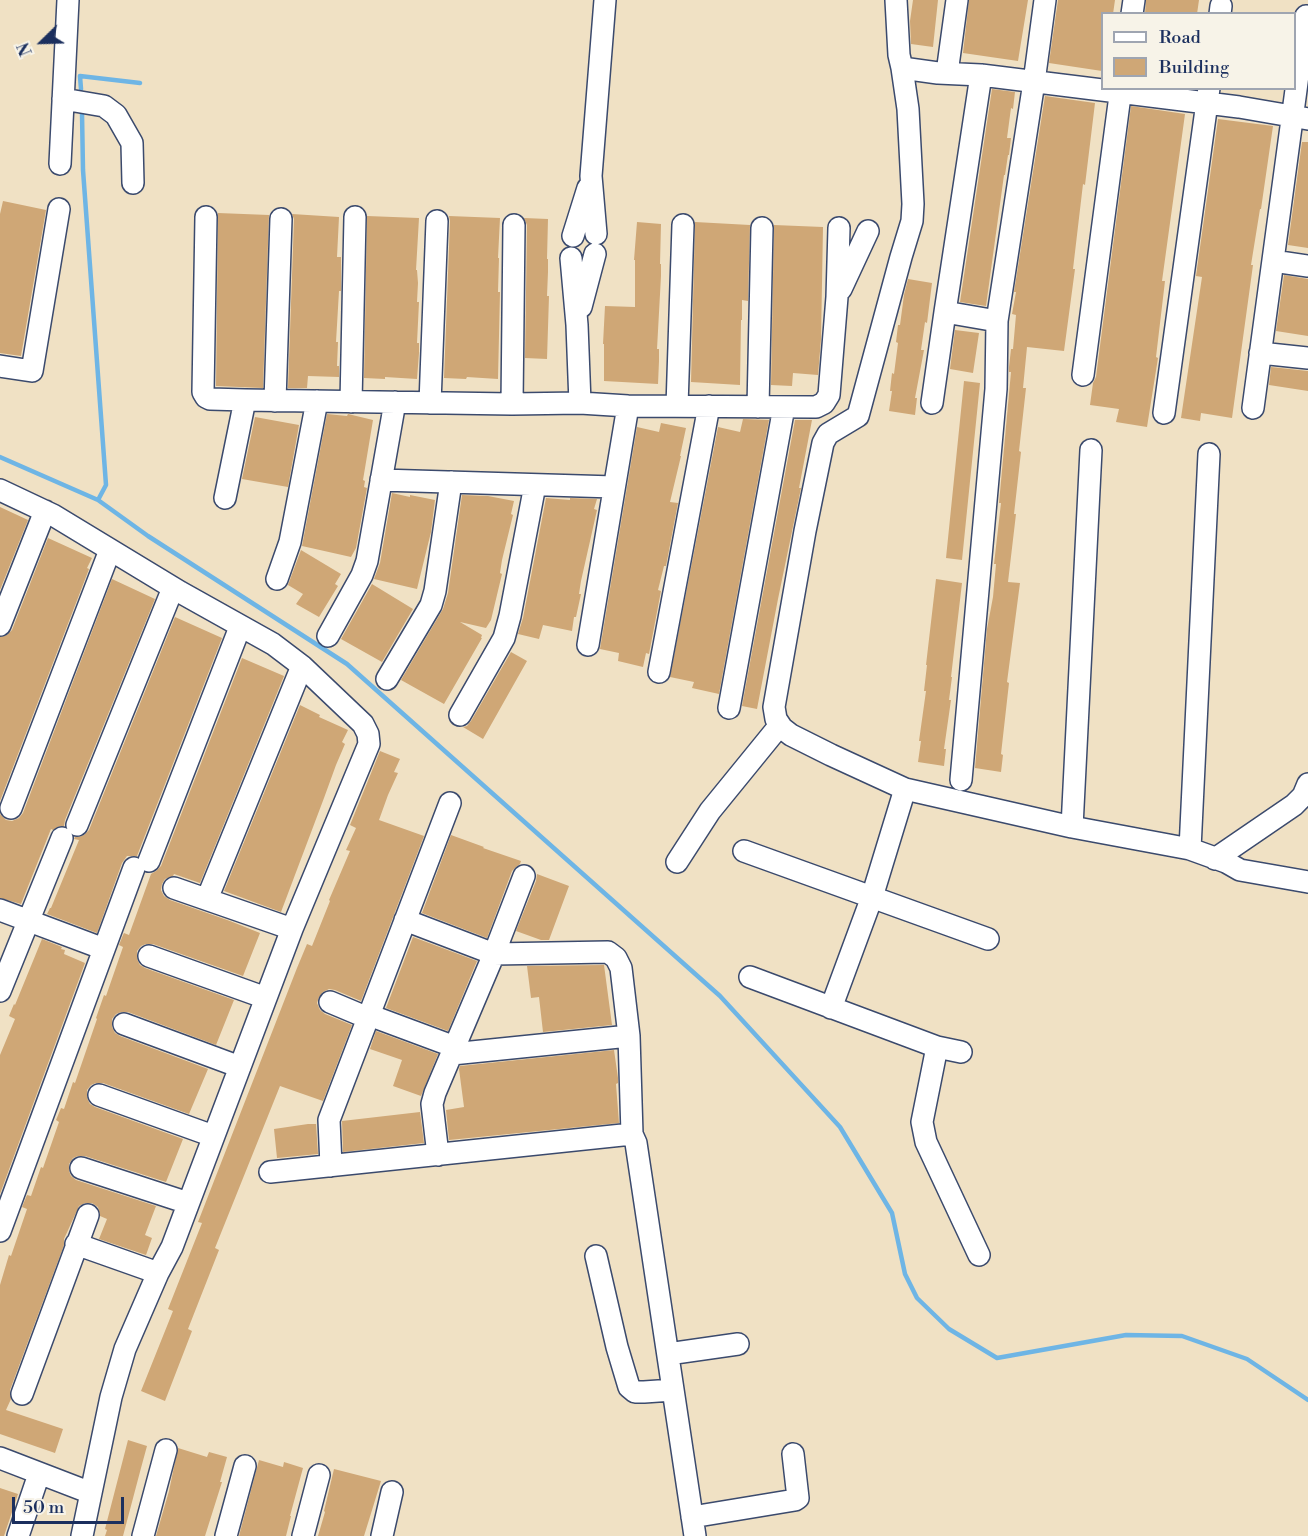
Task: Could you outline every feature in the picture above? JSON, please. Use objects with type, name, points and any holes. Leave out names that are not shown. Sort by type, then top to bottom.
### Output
[{"type":"street","points":[[60,164],[68,0]]},
{"type":"street","points":[[577,325],[595,244],[591,176],[605,0]]},
{"type":"street","points":[[896,0],[900,61],[908,109],[912,221],[858,416],[828,434],[821,450],[774,707],[776,719],[791,735],[905,789],[1072,827],[1190,849],[1240,870],[1308,882]]},
{"type":"street","points":[[932,403],[945,312],[959,70],[957,0]]},
{"type":"street","points":[[961,780],[996,389],[997,321],[1045,0]]},
{"type":"street","points":[[1253,408],[1273,261],[1300,118],[1306,16]]},
{"type":"street","points":[[900,61],[1034,82],[1101,89]]},
{"type":"street","points":[[1083,375],[1120,91],[1208,96],[1239,107],[1300,118]]},
{"type":"street","points":[[1164,413],[1208,96]]},
{"type":"street","points":[[63,99],[104,106],[116,115],[132,143],[133,183]]},
{"type":"street","points":[[573,236],[591,176]]},
{"type":"street","points":[[0,366],[32,370],[59,209]]},
{"type":"street","points":[[206,217],[203,392],[206,397],[210,399],[351,402],[816,407],[824,403],[829,395],[837,297],[839,228]]},
{"type":"street","points":[[351,402],[355,217]]},
{"type":"street","points":[[275,400],[281,219]]},
{"type":"street","points":[[430,403],[437,221]]},
{"type":"street","points":[[512,404],[513,225]]},
{"type":"street","points":[[677,406],[683,225]]},
{"type":"street","points":[[758,407],[762,228]]},
{"type":"street","points":[[837,297],[868,231]]},
{"type":"street","points":[[571,258],[577,325],[580,403]]},
{"type":"street","points":[[1273,261],[1308,266]]},
{"type":"street","points":[[945,312],[997,321]]},
{"type":"street","points":[[1260,353],[1308,358]]},
{"type":"street","points":[[225,498],[245,400]]},
{"type":"street","points":[[278,579],[290,542],[317,401]]},
{"type":"street","points":[[328,636],[362,575],[367,561],[395,402]]},
{"type":"street","points":[[588,645],[628,406]]},
{"type":"street","points":[[658,672],[709,406]]},
{"type":"street","points":[[729,708],[784,407]]},
{"type":"street","points":[[1072,827],[1091,450]]},
{"type":"street","points":[[1190,849],[1209,454]]},
{"type":"street","points":[[381,480],[614,488]]},
{"type":"street","points":[[387,679],[431,605],[452,482]]},
{"type":"street","points":[[460,715],[504,638],[535,485]]},
{"type":"street","points":[[0,490],[45,511],[173,588],[273,644],[302,666],[363,724],[368,734],[369,744],[292,929],[172,1247],[158,1273],[125,1349],[111,1397],[82,1536]]},
{"type":"street","points":[[0,625],[45,511]]},
{"type":"street","points":[[11,808],[110,550]]},
{"type":"street","points":[[0,991],[28,921],[173,588]]},
{"type":"street","points":[[2,1217],[104,949],[142,865],[240,627]]},
{"type":"street","points":[[207,899],[302,666]]},
{"type":"street","points":[[677,862],[710,811],[780,724]]},
{"type":"street","points":[[1220,860],[1260,826],[1289,809],[1303,796],[1308,784]]},
{"type":"street","points":[[831,1008],[872,897],[905,789]]},
{"type":"street","points":[[331,1166],[329,1120],[450,803]]},
{"type":"street","points":[[744,851],[988,939]]},
{"type":"street","points":[[438,1155],[432,1104],[435,1093],[494,954],[524,876]]},
{"type":"street","points":[[174,888],[292,929]]},
{"type":"street","points":[[0,910],[104,949]]},
{"type":"street","points":[[405,920],[494,954],[608,952],[616,958],[621,968],[629,1036],[632,1134],[636,1143],[694,1527],[798,1498],[793,1454]]},
{"type":"street","points":[[149,956],[266,998]]},
{"type":"street","points":[[750,977],[937,1047],[961,1052]]},
{"type":"street","points":[[330,1002],[453,1051],[629,1036]]},
{"type":"street","points":[[124,1024],[240,1067]]},
{"type":"street","points":[[937,1047],[922,1122],[926,1142],[979,1255]]},
{"type":"street","points":[[99,1095],[213,1136]]},
{"type":"street","points":[[270,1173],[632,1134]]},
{"type":"street","points":[[81,1168],[188,1203]]},
{"type":"street","points":[[22,1394],[88,1215]]},
{"type":"street","points":[[76,1244],[158,1273]]},
{"type":"street","points":[[596,1256],[617,1347],[629,1387],[635,1392],[673,1390]]},
{"type":"street","points":[[668,1354],[738,1344]]},
{"type":"street","points":[[143,1536],[166,1450]]},
{"type":"street","points":[[0,1458],[91,1493]]},
{"type":"street","points":[[225,1536],[245,1466]]},
{"type":"street","points":[[18,1536],[39,1474]]},
{"type":"street","points":[[303,1536],[319,1474]]},
{"type":"street","points":[[382,1536],[392,1492]]},
{"type":"building","points":[[913,0],[938,0],[933,47],[911,44],[910,21]]},
{"type":"building","points":[[969,0],[1028,0],[1018,61],[963,53]]},
{"type":"building","points":[[1058,0],[1115,0],[1113,12],[1101,12],[1101,71],[1049,63]]},
{"type":"building","points":[[1146,0],[1199,0],[1197,12],[1145,12]]},
{"type":"building","points":[[992,89],[1015,92],[1007,138],[1011,138],[1009,155],[1004,175],[986,306],[960,302]]},
{"type":"building","points":[[1045,96],[1095,103],[1085,185],[1083,184],[1064,351],[1027,347],[1023,388],[1026,388],[1014,514],[1016,514],[1008,582],[1020,583],[1007,682],[1009,683],[1001,772],[975,768],[1001,503],[999,503],[1011,372],[1009,372],[1009,367],[1016,315],[1012,314],[1016,292],[1014,292]]},
{"type":"building","points":[[1131,106],[1185,114],[1162,281],[1165,281],[1156,357],[1158,358],[1147,427],[1116,422],[1119,409],[1090,405],[1096,377]]},
{"type":"building","points":[[1218,119],[1273,126],[1251,265],[1253,265],[1232,418],[1201,413],[1200,421],[1181,418],[1202,277],[1196,276]]},
{"type":"building","points":[[1302,142],[1308,142],[1308,248],[1288,245]]},
{"type":"building","points":[[3,201],[46,210],[21,356],[0,353],[0,214]]},
{"type":"building","points":[[218,213],[269,215],[263,388],[216,386]]},
{"type":"building","points":[[292,214],[339,217],[337,257],[341,257],[341,291],[339,291],[336,342],[338,342],[339,377],[308,376],[307,388],[288,388],[294,219]]},
{"type":"building","points":[[367,216],[419,218],[416,270],[417,302],[419,302],[417,379],[364,378]]},
{"type":"building","points":[[449,216],[500,218],[498,379],[444,378]]},
{"type":"building","points":[[524,218],[548,219],[547,359],[525,358],[527,225]]},
{"type":"building","points":[[637,222],[661,224],[658,384],[604,381],[605,306],[635,307],[634,260]]},
{"type":"building","points":[[695,222],[750,225],[748,301],[742,300],[740,385],[691,382]]},
{"type":"building","points":[[774,225],[823,227],[818,375],[793,373],[792,386],[771,385]]},
{"type":"building","points":[[1284,275],[1308,279],[1308,336],[1276,331]]},
{"type":"building","points":[[908,279],[932,283],[921,350],[924,350],[915,398],[917,398],[915,415],[889,411],[892,373],[894,374],[898,343],[896,342],[898,325],[900,325]]},
{"type":"building","points":[[955,330],[979,333],[973,373],[950,369]]},
{"type":"building","points":[[1271,367],[1308,371],[1308,391],[1269,385]]},
{"type":"building","points":[[964,381],[980,383],[962,560],[946,558]]},
{"type":"building","points":[[327,414],[347,416],[348,414],[373,420],[363,480],[365,481],[364,487],[367,488],[356,548],[351,557],[302,546]]},
{"type":"building","points":[[255,417],[299,425],[288,487],[242,479]]},
{"type":"building","points":[[743,419],[769,420],[719,694],[692,688],[694,682],[670,677],[718,427],[740,432]]},
{"type":"building","points":[[795,420],[812,420],[799,488],[801,488],[757,709],[742,706]]},
{"type":"building","points":[[661,423],[686,428],[670,502],[678,503],[666,566],[664,566],[658,590],[661,591],[649,654],[646,653],[643,667],[618,661],[619,653],[600,649],[637,427],[659,432]]},
{"type":"building","points":[[392,493],[435,500],[431,532],[417,589],[374,579],[380,563]]},
{"type":"building","points":[[462,495],[488,496],[514,501],[511,514],[513,515],[491,620],[486,628],[460,622],[482,635],[482,638],[444,704],[401,680],[443,609],[448,593]]},
{"type":"building","points":[[546,498],[597,499],[594,509],[597,510],[572,631],[543,625],[539,639],[518,634]]},
{"type":"building","points":[[0,507],[28,520],[0,590]]},
{"type":"building","points":[[48,538],[92,558],[0,801],[0,637],[12,630]]},
{"type":"building","points":[[301,550],[341,574],[335,584],[338,586],[319,617],[296,604],[303,594],[288,585]]},
{"type":"building","points":[[112,579],[155,599],[64,826],[51,829],[21,904],[0,898],[0,814],[6,820],[12,821],[23,813]]},
{"type":"building","points":[[936,579],[962,583],[944,766],[918,762]]},
{"type":"building","points":[[372,584],[413,609],[382,662],[341,639]]},
{"type":"building","points":[[175,617],[222,638],[137,856],[127,856],[122,863],[97,933],[47,914],[79,840],[74,839],[75,837],[84,835],[89,830]]},
{"type":"building","points":[[511,652],[527,661],[483,739],[463,727],[471,721]]},
{"type":"building","points":[[242,658],[284,676],[200,883],[174,874],[165,879],[161,890],[170,900],[260,933],[243,976],[153,944],[141,946],[137,951],[137,959],[145,968],[234,1000],[216,1045],[128,1012],[116,1014],[112,1019],[112,1027],[120,1036],[208,1069],[189,1114],[103,1083],[91,1085],[87,1090],[87,1098],[95,1107],[183,1139],[166,1182],[85,1156],[73,1158],[69,1164],[71,1176],[76,1180],[156,1206],[145,1235],[152,1238],[146,1255],[99,1239],[107,1219],[100,1216],[98,1207],[92,1203],[79,1206],[64,1239],[64,1245],[10,1390],[11,1399],[6,1410],[63,1429],[55,1453],[0,1434],[0,1285],[27,1209],[22,1207],[27,1195],[31,1196],[41,1167],[43,1168],[59,1122],[56,1120],[61,1108],[64,1109],[73,1082],[75,1083],[104,995],[106,996],[123,947],[119,945],[124,933],[129,935],[151,874],[161,866]]},
{"type":"building","points":[[300,705],[320,715],[319,717],[348,730],[342,742],[345,744],[281,912],[224,891]]},
{"type":"building","points":[[380,751],[400,759],[394,772],[398,773],[379,820],[424,836],[361,1001],[329,989],[319,997],[317,1003],[320,1010],[352,1025],[323,1101],[280,1086],[215,1248],[219,1250],[188,1329],[192,1331],[165,1401],[141,1391],[173,1311],[168,1309],[202,1223],[198,1222],[297,968],[307,944],[312,946],[350,851],[346,850],[356,828],[350,825]]},
{"type":"building","points":[[451,835],[521,861],[512,871],[487,938],[422,913]]},
{"type":"building","points":[[537,874],[569,886],[549,940],[541,940],[516,931]]},
{"type":"building","points":[[413,937],[477,961],[448,1031],[386,1008]]},
{"type":"building","points":[[42,939],[62,947],[61,949],[65,950],[64,954],[85,963],[0,1194],[0,1055],[15,1019],[9,1016]]},
{"type":"building","points":[[604,965],[612,1025],[543,1032],[539,997],[531,998],[527,966]]},
{"type":"building","points":[[376,1031],[438,1054],[421,1096],[393,1086],[402,1060],[370,1049]]},
{"type":"building","points":[[614,1050],[618,1078],[616,1084],[619,1123],[449,1140],[446,1110],[464,1107],[460,1066]]},
{"type":"building","points":[[420,1112],[424,1143],[343,1152],[342,1121]]},
{"type":"building","points":[[316,1124],[318,1154],[277,1158],[274,1129]]},
{"type":"building","points":[[128,1440],[147,1446],[123,1536],[105,1536],[107,1530],[105,1529]]},
{"type":"building","points":[[178,1448],[207,1457],[209,1452],[227,1457],[220,1482],[222,1482],[205,1536],[156,1536]]},
{"type":"building","points":[[259,1460],[283,1467],[284,1462],[303,1468],[286,1536],[239,1536]]},
{"type":"building","points":[[334,1469],[381,1481],[364,1536],[318,1536]]},
{"type":"building","points":[[0,1488],[18,1494],[4,1536],[0,1536]]},
{"type":"waterway","points":[[81,89],[80,76],[140,83]]},
{"type":"waterway","points":[[82,113],[83,170],[106,485],[98,500]]},
{"type":"waterway","points":[[0,457],[98,500],[148,536],[347,664],[720,996],[840,1127],[892,1213],[905,1274],[917,1298],[949,1329],[997,1358],[1126,1335],[1182,1336],[1247,1359],[1308,1400]]}]
